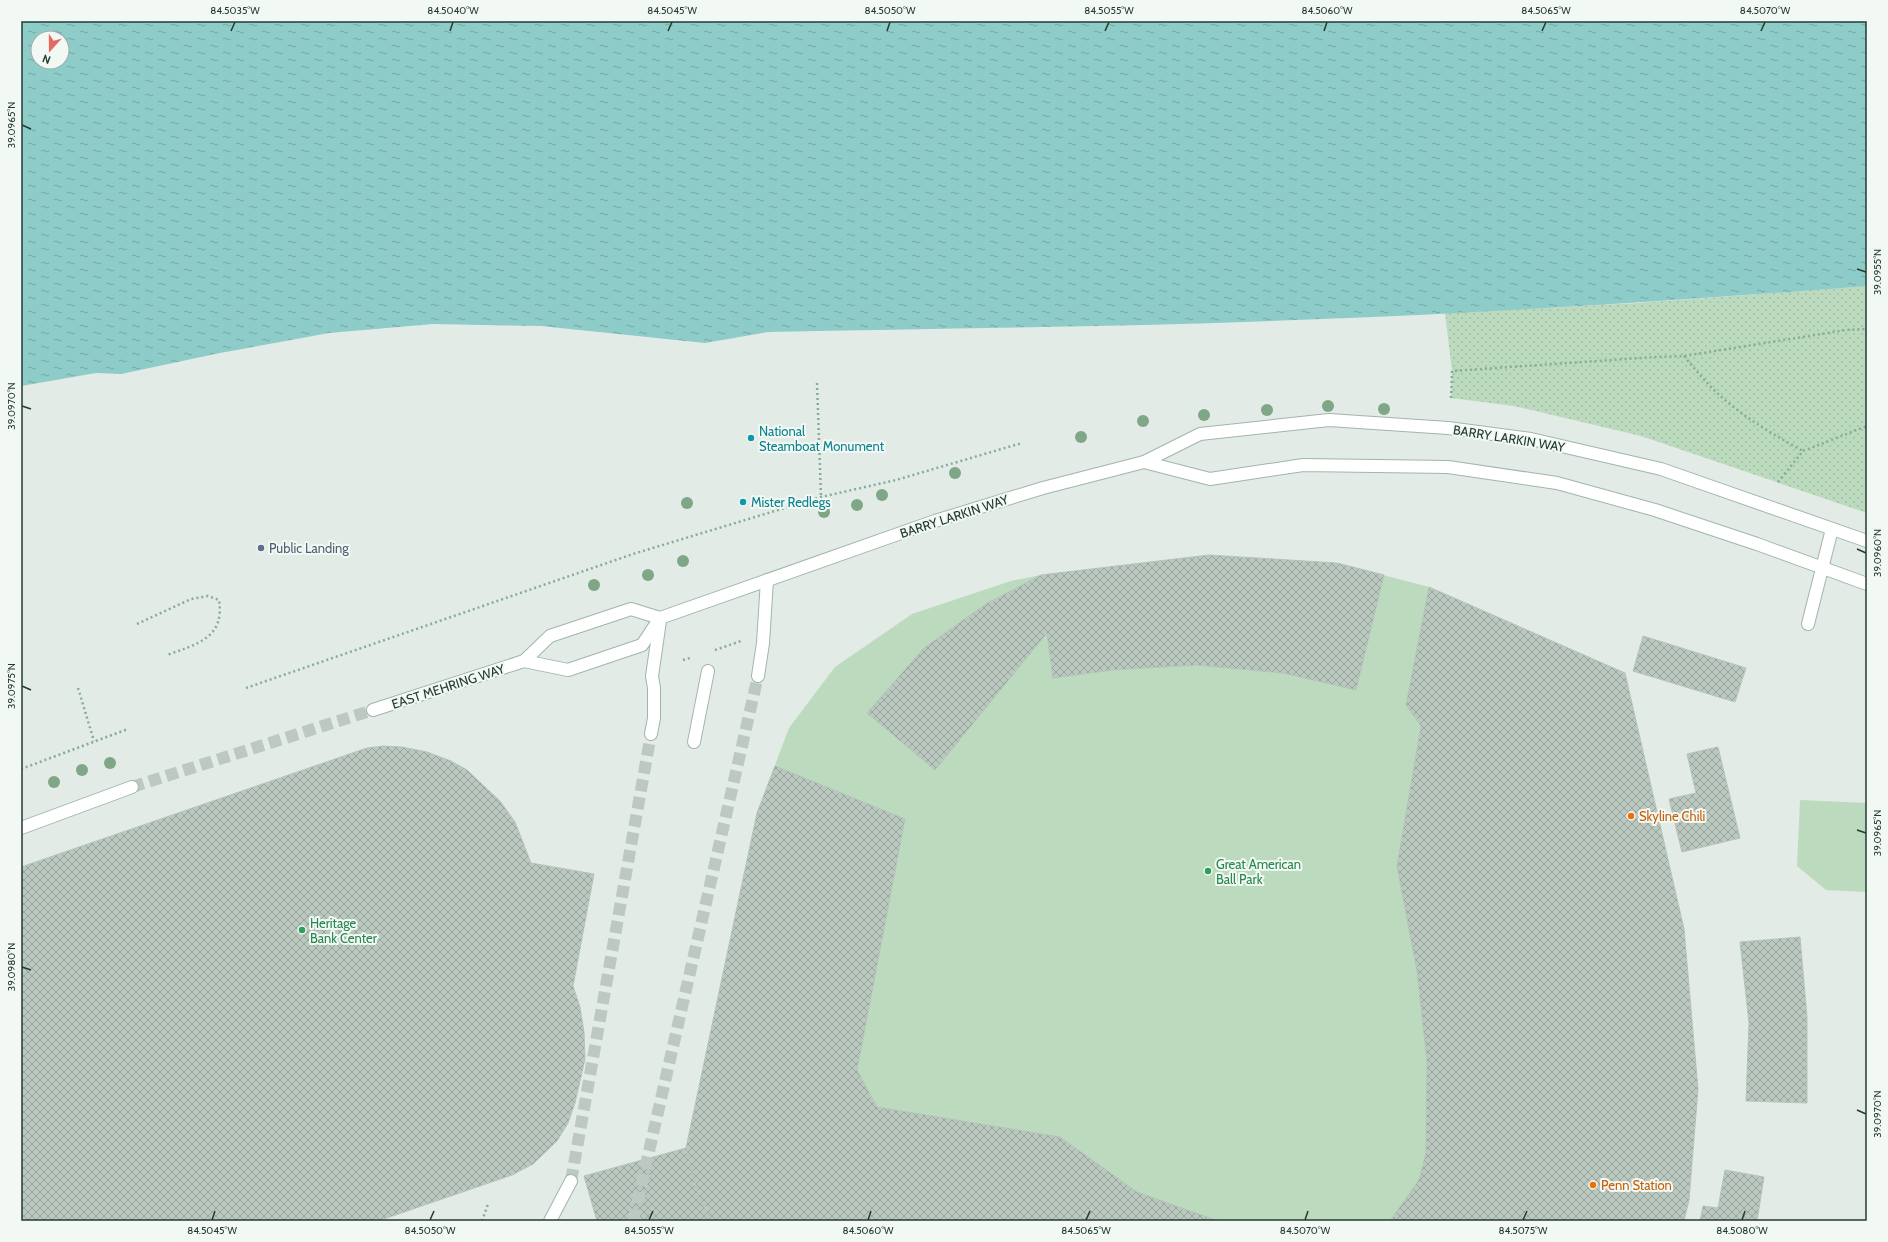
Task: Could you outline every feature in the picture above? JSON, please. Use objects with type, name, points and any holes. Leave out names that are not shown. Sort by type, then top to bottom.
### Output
[{"type":"main road","name":"BARRY LARKIN WAY","points":[[767,580],[935,521],[1043,488],[1144,462],[1200,434],[1234,429],[1329,420],[1448,428],[1531,439],[1661,469],[1867,541]]},
{"type":"main road","name":"BARRY LARKIN WAY","points":[[1144,462],[1210,479],[1304,465],[1448,468],[1557,483],[1656,510],[1867,584]]},
{"type":"main road","points":[[1808,624],[1832,529]]},
{"type":"main road","points":[[651,734],[654,712],[654,688],[652,676],[660,618],[767,580],[763,643],[758,676]]},
{"type":"main road","name":"EAST MEHRING WAY","points":[[372,710],[524,661],[550,636],[631,609],[660,618],[642,645],[568,670],[524,661]]},
{"type":"main road","points":[[694,742],[708,671]]},
{"type":"main road","points":[[21,828],[132,787]]},
{"type":"main road","points":[[550,1221],[570,1181]]},
{"type":"path","points":[[1451,398],[1452,371],[1684,356],[1846,330],[1867,329]]},
{"type":"path","points":[[1684,356],[1715,391],[1781,439],[1803,451]]},
{"type":"path","points":[[817,384],[821,497]]},
{"type":"path","points":[[1778,482],[1803,451],[1867,426]]},
{"type":"path","points":[[246,688],[633,554],[821,497],[896,480],[1022,443]]},
{"type":"path","points":[[137,624],[191,599],[208,596],[220,600],[221,614],[217,627],[201,642],[167,654]]},
{"type":"path","points":[[78,688],[94,741]]},
{"type":"path","points":[[21,769],[128,729]]},
{"type":"path","points":[[482,1221],[488,1204]]},
{"type":"green space","points":[[1867,286],[1867,513],[1641,436],[1514,406],[1451,398],[1452,371],[1445,313],[1638,303]]},
{"type":"green space","name":"Great American Ball Park","points":[[1209,555],[1337,563],[1429,587],[1625,673],[1684,929],[1698,1089],[1684,1221],[712,1221],[686,1148],[757,813],[789,728],[835,667],[912,614],[1011,581],[1041,575]]},
{"type":"green space","points":[[1800,800],[1867,803],[1867,892],[1826,890],[1797,866]]},
{"type":"water","points":[[21,21],[1867,21],[1867,286],[1458,313],[1252,322],[768,332],[705,343],[541,326],[433,324],[329,333],[220,353],[121,374],[96,373],[21,386]]},
{"type":"building","points":[[1209,555],[1337,563],[1384,575],[1356,690],[1283,673],[1196,665],[1112,670],[1053,678],[1047,633],[935,770],[867,713],[924,648],[986,604],[1041,575]]},
{"type":"building","points":[[1429,587],[1625,673],[1684,929],[1698,1089],[1689,1200],[1684,1221],[1390,1221],[1419,1180],[1426,1153],[1427,1061],[1417,971],[1397,866],[1421,726],[1406,705]]},
{"type":"building","points":[[1643,636],[1746,668],[1735,702],[1633,671]]},
{"type":"building","name":"Heritage Bank Center","points":[[383,746],[402,747],[427,752],[451,761],[467,770],[500,801],[515,822],[531,863],[594,874],[573,986],[580,1007],[584,1032],[585,1059],[575,1103],[568,1123],[557,1141],[533,1164],[512,1175],[378,1221],[21,1221],[21,867],[367,748]]},
{"type":"building","points":[[1718,747],[1740,838],[1682,852],[1669,799],[1696,793],[1687,754]]},
{"type":"building","points":[[775,766],[905,819],[857,1070],[877,1107],[1060,1137],[1137,1192],[1218,1221],[712,1221],[699,1198],[686,1148],[757,813]]},
{"type":"building","points":[[1800,937],[1807,1017],[1807,1103],[1746,1101],[1749,1023],[1740,942]]},
{"type":"building","points":[[686,1148],[699,1198],[712,1221],[597,1221],[584,1176]]},
{"type":"building","points":[[1725,1170],[1764,1177],[1757,1221],[1700,1221],[1703,1206],[1718,1208]]},
{"type":"tunnel","points":[[633,1221],[758,676]]},
{"type":"tunnel","points":[[132,787],[373,710]]},
{"type":"tunnel","points":[[571,1181],[651,734]]},
{"type":"place","name":"National Steamboat Monument","points":[[751,438]]},
{"type":"place","name":"Mister Redlegs","points":[[743,502]]},
{"type":"place","name":"Public Landing","points":[[261,548]]},
{"type":"place","name":"Skyline Chili","points":[[1631,816]]},
{"type":"place","name":"Great American Ball Park","points":[[1208,871]]},
{"type":"place","name":"Heritage Bank Center","points":[[302,930]]},
{"type":"place","name":"Penn Station","points":[[1593,1185]]}]
